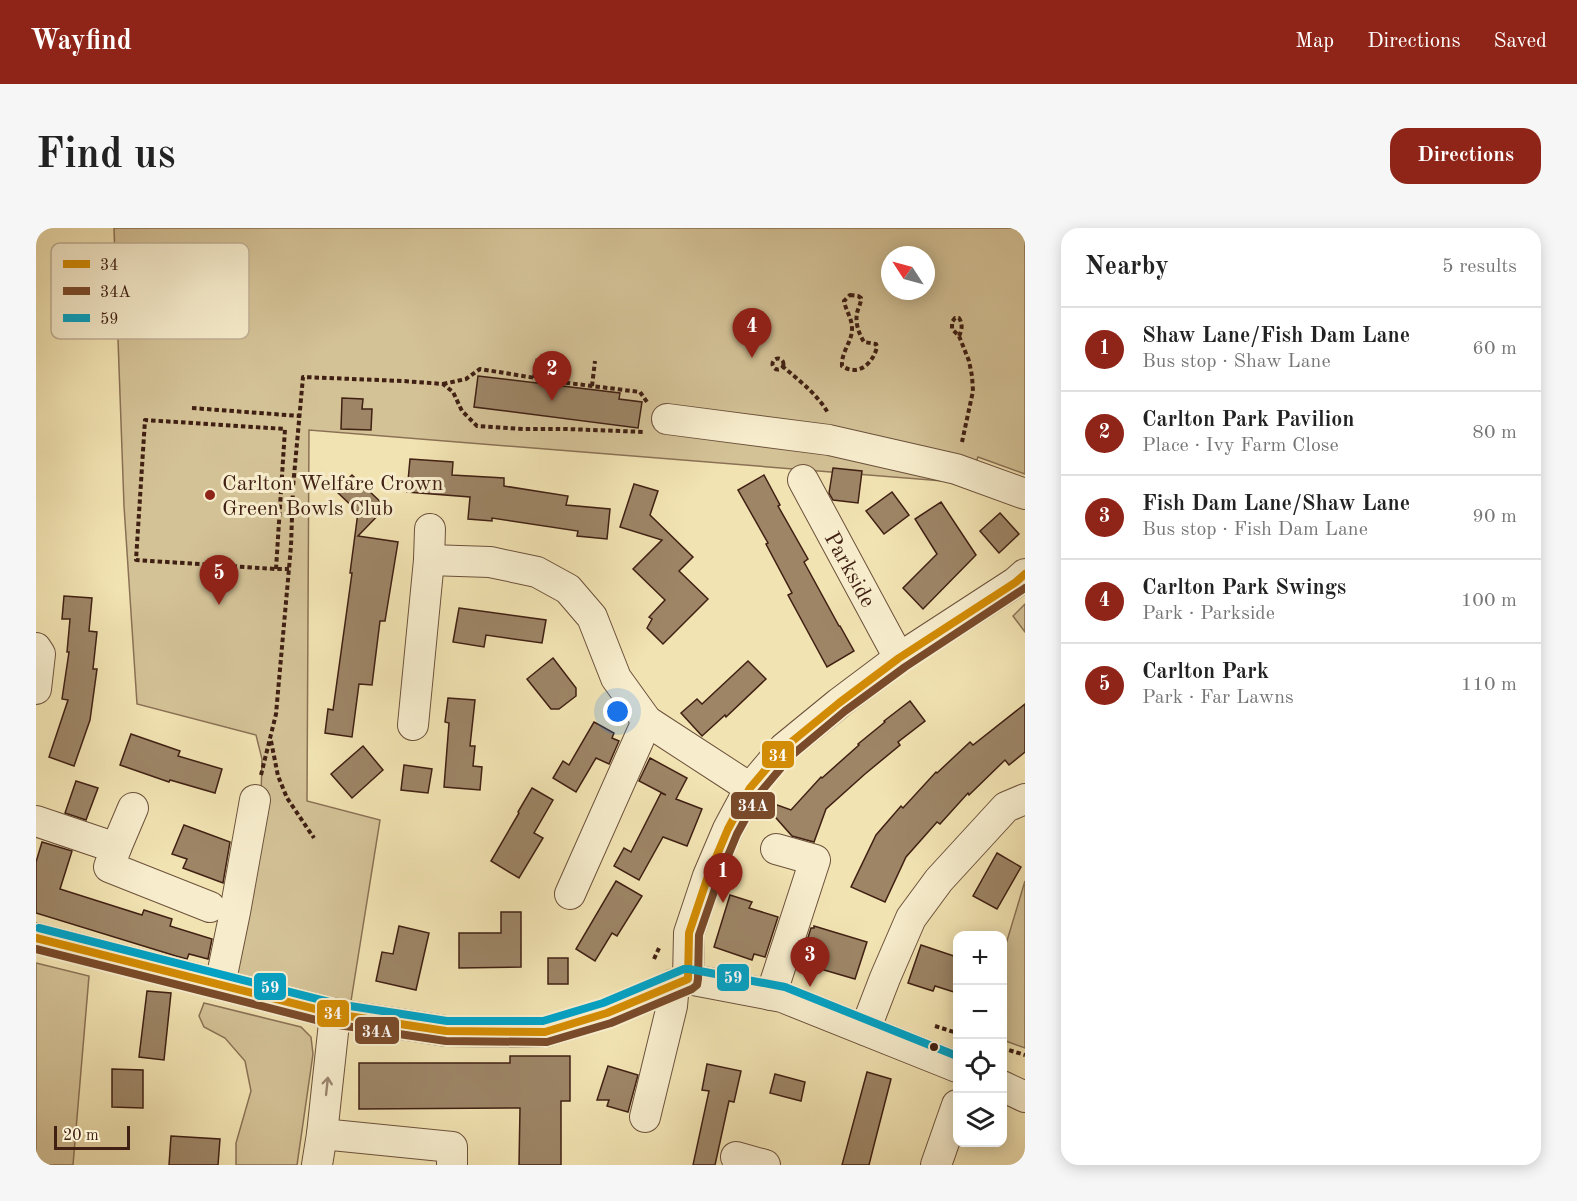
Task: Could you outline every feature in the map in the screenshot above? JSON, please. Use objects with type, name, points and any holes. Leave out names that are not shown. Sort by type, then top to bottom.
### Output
[{"type":"street","points":[[661,418],[829,440],[956,469],[1025,494]]},
{"type":"street","name":"Parkside","points":[[803,480],[899,658]]},
{"type":"street","points":[[413,725],[430,529]]},
{"type":"street","points":[[429,560],[490,562],[537,572],[568,589],[592,617],[616,678],[647,720],[750,788]]},
{"type":"street","points":[[645,1117],[672,1006],[681,981],[689,933],[708,876],[728,829],[750,788],[784,748],[839,703],[899,658],[1025,574]]},
{"type":"street","points":[[36,648],[40,654],[36,688]]},
{"type":"street","points":[[570,894],[647,720]]},
{"type":"street","points":[[865,1030],[911,918],[939,880],[1006,807],[1025,799]]},
{"type":"street","points":[[220,985],[255,800]]},
{"type":"street","points":[[133,808],[110,867],[210,908]]},
{"type":"street","points":[[36,821],[116,848]]},
{"type":"street","points":[[771,995],[815,860],[776,849]]},
{"type":"street","points":[[36,938],[335,1014],[446,1031],[544,1032],[607,1013],[681,981],[782,997],[953,1064]]},
{"type":"street","points":[[317,1165],[335,1014]]},
{"type":"street","points":[[936,1165],[953,1116]]},
{"type":"street","points":[[322,1134],[452,1147],[452,1165]]},
{"type":"street","points":[[736,1157],[765,1165]]},
{"type":"path","points":[[850,295],[861,298],[857,313],[858,327],[864,342],[877,346],[867,365],[851,370],[842,366],[841,361],[852,332],[851,320],[844,301],[850,295]]},
{"type":"path","points":[[956,469],[973,391],[969,361],[959,336]]},
{"type":"path","points":[[534,378],[538,357]]},
{"type":"path","points":[[592,386],[595,361]]},
{"type":"path","points":[[783,366],[825,407],[832,424],[829,440]]},
{"type":"path","points":[[255,800],[276,714],[303,377],[443,384],[466,379],[480,369],[640,392],[661,418],[647,432],[477,426],[462,411],[453,392],[443,384]]},
{"type":"path","points":[[192,408],[300,416]]},
{"type":"path","points":[[276,568],[285,429],[145,420],[136,560],[289,569]]},
{"type":"path","points":[[270,739],[278,776],[287,798],[314,838]]},
{"type":"path","points":[[1007,1050],[1025,1055]]},
{"type":"shaded area","points":[[114,228],[1025,228],[1025,474],[978,457],[968,483],[309,430],[307,801],[380,820],[351,1001],[237,976],[261,797],[262,759],[256,735],[137,704],[124,506],[118,339],[249,339],[249,243],[115,243]]},
{"type":"shaded area","points":[[1025,604],[1025,632],[1013,616]]},
{"type":"shaded area","points":[[1025,881],[1025,1048],[1007,1041],[1007,941]]},
{"type":"shaded area","points":[[36,963],[89,976],[73,1165],[36,1165]]},
{"type":"shaded area","points":[[204,1003],[301,1027],[311,1037],[313,1054],[297,1165],[236,1165],[236,1143],[251,1091],[245,1061],[225,1038],[204,1027],[199,1016]]},
{"type":"building","points":[[478,376],[620,393],[619,399],[642,402],[638,428],[474,407]]},
{"type":"building","points":[[342,398],[363,399],[362,409],[372,409],[371,430],[341,429]]},
{"type":"building","points":[[410,459],[453,462],[452,475],[504,478],[504,486],[568,496],[566,505],[610,509],[607,539],[577,536],[578,531],[492,518],[492,521],[468,519],[470,497],[407,492]]},
{"type":"building","points":[[833,468],[862,471],[858,503],[833,500],[829,493]]},
{"type":"building","points":[[352,475],[386,507],[358,536],[398,542],[385,621],[380,621],[372,685],[359,684],[352,737],[325,733],[328,709],[333,710],[358,512],[336,491]]},
{"type":"building","points":[[764,475],[780,505],[778,506],[808,559],[804,562],[854,651],[827,667],[788,595],[792,593],[766,544],[768,543],[738,490]]},
{"type":"building","points":[[634,484],[658,491],[650,515],[693,557],[679,571],[708,599],[663,644],[647,628],[652,619],[649,617],[665,600],[633,569],[662,540],[620,527]]},
{"type":"building","points":[[892,492],[909,515],[884,534],[866,511]]},
{"type":"building","points":[[941,502],[976,555],[923,609],[903,588],[937,554],[915,519]]},
{"type":"building","points":[[1000,513],[1019,534],[999,553],[980,531]]},
{"type":"building","points":[[64,596],[92,598],[89,631],[97,632],[93,669],[97,669],[90,720],[74,766],[49,757],[68,700],[62,699],[69,652],[67,652],[70,619],[62,619]]},
{"type":"building","points":[[459,608],[546,620],[542,643],[486,635],[484,647],[453,642]]},
{"type":"building","points":[[553,658],[576,688],[576,696],[559,709],[551,709],[527,679]]},
{"type":"building","points":[[748,661],[766,679],[702,736],[681,713],[697,699],[702,704]]},
{"type":"building","points":[[448,698],[475,700],[470,746],[475,746],[473,766],[482,767],[480,790],[444,787],[449,723],[445,722]]},
{"type":"building","points":[[910,701],[925,721],[898,742],[900,745],[826,809],[814,842],[792,836],[762,802],[763,800],[791,810],[821,777]]},
{"type":"building","points":[[1025,704],[1025,752],[1009,765],[1005,760],[969,795],[968,793],[940,824],[937,822],[906,857],[885,902],[851,887],[876,835],[901,806],[903,808],[936,772],[970,742],[973,745]]},
{"type":"building","points":[[594,722],[614,733],[612,738],[619,741],[609,764],[596,758],[576,792],[553,778],[563,761],[569,765]]},
{"type":"building","points":[[131,734],[180,751],[178,756],[222,769],[215,793],[170,780],[169,782],[120,765]]},
{"type":"building","points":[[363,746],[383,770],[352,798],[331,774]]},
{"type":"building","points":[[650,758],[687,778],[676,799],[702,809],[687,846],[663,837],[639,880],[614,866],[624,848],[631,852],[661,793],[666,795],[639,781]]},
{"type":"building","points":[[404,765],[432,769],[428,793],[401,790]]},
{"type":"building","points":[[76,781],[98,788],[86,820],[65,813]]},
{"type":"building","points":[[532,788],[553,800],[534,833],[543,838],[519,878],[491,861]]},
{"type":"building","points":[[184,825],[230,842],[223,883],[183,868],[187,859],[172,854]]},
{"type":"building","points":[[42,842],[72,851],[60,889],[142,915],[144,910],[172,919],[170,926],[212,939],[208,959],[189,954],[187,959],[36,913],[36,862]]},
{"type":"building","points":[[997,853],[1021,867],[997,909],[973,896]]},
{"type":"building","points":[[616,881],[642,896],[617,936],[612,933],[595,961],[576,949]]},
{"type":"building","points":[[730,895],[752,902],[749,908],[778,917],[765,957],[754,954],[752,960],[714,947]]},
{"type":"building","points":[[501,912],[521,912],[521,967],[459,968],[459,933],[501,933]]},
{"type":"building","points":[[399,926],[429,933],[416,990],[376,981],[382,952],[393,954]]},
{"type":"building","points":[[814,926],[867,942],[855,979],[800,963],[811,928]]},
{"type":"building","points":[[921,945],[953,956],[953,992],[935,986],[933,991],[908,983]]},
{"type":"building","points":[[548,958],[568,958],[568,984],[548,984]]},
{"type":"building","points":[[147,991],[171,993],[164,1060],[139,1057]]},
{"type":"building","points":[[510,1056],[570,1056],[570,1101],[561,1101],[561,1165],[519,1165],[520,1108],[359,1109],[359,1063],[510,1063]]},
{"type":"building","points":[[707,1064],[741,1071],[734,1102],[729,1101],[715,1165],[693,1165],[709,1091],[702,1090]]},
{"type":"building","points":[[608,1066],[638,1075],[628,1112],[607,1106],[609,1100],[597,1100]]},
{"type":"building","points":[[112,1069],[143,1070],[143,1108],[112,1107]]},
{"type":"building","points":[[867,1072],[891,1079],[869,1165],[842,1165]]},
{"type":"building","points":[[775,1074],[805,1082],[801,1101],[770,1093]]},
{"type":"building","points":[[171,1136],[220,1139],[218,1165],[169,1165]]},
{"type":"transit line","name":"34","points":[[36,938],[335,1014],[446,1031],[545,1032],[607,1013],[688,979],[689,933],[708,876],[728,829],[750,788],[784,748],[899,658],[1025,574]]},
{"type":"transit line","name":"34A","points":[[36,949],[332,1024],[446,1041],[547,1042],[611,1023],[697,985],[699,935],[718,880],[737,834],[759,794],[791,756],[845,711],[905,667],[1025,588]]},
{"type":"transit line","name":"59","points":[[39,928],[337,1004],[447,1021],[543,1021],[603,1003],[684,969],[689,969],[785,987],[953,1054]]},
{"type":"place","name":"Carlton Park Swings","points":[[752,358]]},
{"type":"place","name":"Carlton Park Pavilion","points":[[552,401]]},
{"type":"place","name":"Carlton Welfare Crown Green Bowls Club","points":[[210,495]]},
{"type":"place","name":"Carlton Park","points":[[219,605]]},
{"type":"place","name":"Shaw Lane/Fish Dam Lane","points":[[723,903]]},
{"type":"place","name":"Fish Dam Lane/Shaw Lane","points":[[810,987]]}]
